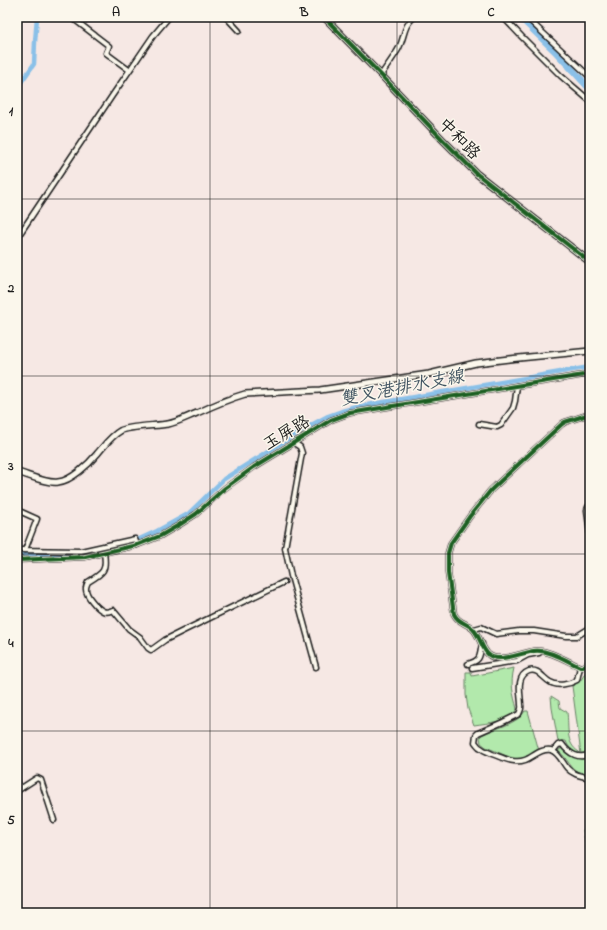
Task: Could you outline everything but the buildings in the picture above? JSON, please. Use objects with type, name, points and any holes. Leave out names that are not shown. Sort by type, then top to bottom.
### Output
[{"type":"street","points":[[71,17],[109,46],[106,53],[129,70]]},
{"type":"street","points":[[17,238],[129,70],[153,36],[169,17]]},
{"type":"street","points":[[226,17],[238,31]]},
{"type":"street","name":"中和路","points":[[324,17],[477,174],[590,262]]},
{"type":"street","points":[[503,17],[561,76],[590,100]]},
{"type":"street","points":[[526,17],[590,77]]},
{"type":"street","points":[[381,75],[398,50],[406,25],[413,18]]},
{"type":"street","name":"玉屏路","points":[[17,472],[57,483],[65,481],[93,459],[111,438],[121,430],[182,420],[245,394],[320,390],[429,374],[476,363],[590,351]]},
{"type":"street","name":"玉屏路","points":[[17,560],[85,556],[104,553],[137,545],[160,536],[196,514],[224,488],[248,471],[331,420],[350,414],[590,374]]},
{"type":"street","points":[[478,424],[497,427],[501,425],[513,408],[516,386]]},
{"type":"street","points":[[590,414],[565,422],[487,494],[451,543],[448,553],[448,574],[454,614],[459,621],[474,629],[486,653],[492,658],[508,657],[535,651],[549,653],[580,667],[583,667],[590,662]]},
{"type":"street","points":[[294,443],[300,447],[302,452],[285,548],[291,576],[316,667]]},
{"type":"street","points":[[589,506],[587,510],[590,535]]},
{"type":"street","points":[[17,510],[37,519],[25,550]]},
{"type":"street","points":[[17,550],[81,551],[135,539],[137,545]]},
{"type":"street","points":[[104,553],[106,565],[104,571],[99,576],[88,582],[86,588],[87,594],[103,611],[108,612],[113,610],[129,630],[140,637],[151,650],[165,640],[184,630],[284,582]]},
{"type":"street","points":[[474,629],[481,627],[496,634],[534,631],[566,636],[577,636],[590,628]]},
{"type":"street","points":[[468,664],[476,662],[482,644]]},
{"type":"street","points":[[472,668],[517,661],[537,653],[549,653]]},
{"type":"street","points":[[580,667],[577,680],[568,684],[556,684],[549,682],[539,672],[529,671],[524,674],[519,684],[522,707],[519,714],[478,733],[476,735],[475,742],[482,749],[510,761],[521,761],[528,759],[543,750],[553,751],[572,772],[577,775],[590,778]]},
{"type":"street","points":[[553,751],[558,745],[562,744],[575,756],[582,757],[590,753]]},
{"type":"street","points":[[17,781],[18,790],[37,778],[41,780],[54,820]]},
{"type":"green space","points":[[590,665],[590,752],[581,754],[572,686],[579,682]]},
{"type":"green space","points":[[514,668],[512,684],[517,709],[509,717],[504,719],[474,725],[468,709],[466,695],[466,672],[471,672],[472,676]]},
{"type":"green space","points":[[551,696],[559,701],[560,708],[567,712],[570,739],[580,754],[571,749],[566,741],[558,741]]},
{"type":"green space","points":[[525,711],[528,711],[539,751],[516,760],[486,747],[481,743],[480,737],[482,735],[512,722]]},
{"type":"green space","points":[[563,747],[582,758],[590,756],[590,775],[577,771],[572,767],[558,751]]},
{"type":"green space","points":[[590,824],[590,868],[583,830]]},
{"type":"waterway","points":[[17,88],[34,64],[37,17]]},
{"type":"waterway","points":[[520,17],[555,51],[590,89]]},
{"type":"waterway","name":"雙叉港排水支線","points":[[17,555],[78,554],[95,552],[133,542],[188,514],[224,479],[302,430],[328,416],[342,411],[361,406],[590,367]]},
{"type":"cycle path","points":[[324,17],[477,174],[590,262]]},
{"type":"cycle path","points":[[17,560],[85,557],[137,545],[160,536],[196,514],[225,488],[254,467],[331,420],[350,413],[590,374]]},
{"type":"cycle path","points":[[590,414],[562,424],[491,490],[451,543],[448,553],[448,573],[454,614],[458,620],[473,629],[489,655],[504,658],[539,651],[557,656],[580,667],[583,667],[590,662]]}]
